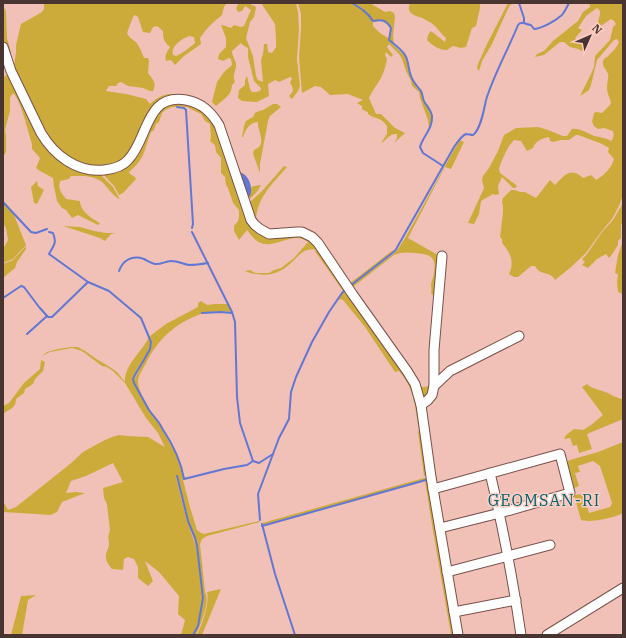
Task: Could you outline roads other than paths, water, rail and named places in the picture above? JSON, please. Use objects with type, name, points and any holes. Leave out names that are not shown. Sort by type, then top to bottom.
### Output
[{"type":"street","points":[[3,47],[7,73],[41,133],[57,153],[63,158],[84,169],[99,171],[119,167],[127,161],[137,148],[152,115],[164,102],[184,100],[198,104],[205,108],[218,125],[246,205],[255,225],[269,234],[302,232],[312,237],[318,243],[412,378],[417,390],[421,406],[425,440],[458,635]]},
{"type":"street","points":[[421,406],[432,395],[434,386],[434,350],[442,256]]},
{"type":"street","points":[[434,386],[450,371],[520,336]]},
{"type":"street","points":[[433,489],[560,454],[570,493],[440,528]]},
{"type":"street","points":[[490,473],[509,556],[521,635]]},
{"type":"street","points":[[447,572],[550,545]]},
{"type":"street","points":[[547,635],[623,588]]},
{"type":"street","points":[[454,612],[516,600]]},
{"type":"water","points":[[240,173],[245,175],[249,180],[251,190],[250,196],[248,196]]},
{"type":"waterway","points":[[352,3],[369,15],[373,21],[384,21],[391,28],[389,40],[405,55],[412,78],[421,91],[424,101],[432,114],[431,125],[420,147],[423,153],[443,166]]},
{"type":"waterway","points":[[519,3],[524,18],[524,23]]},
{"type":"waterway","points":[[350,286],[395,251],[454,147],[464,135],[473,135],[476,132],[480,124],[486,100],[493,81],[518,25],[524,23],[531,25],[534,29],[545,26],[562,15],[569,3]]},
{"type":"waterway","points":[[177,107],[184,108],[186,110],[193,224],[192,228]]},
{"type":"waterway","points":[[3,202],[31,232],[36,233],[47,229]]},
{"type":"waterway","points":[[49,232],[53,233],[55,242],[49,254],[88,282],[109,291],[141,318],[151,342],[150,349],[133,379],[134,383],[149,410],[173,446],[181,466],[184,479],[247,465],[253,461],[259,463],[273,454]]},
{"type":"waterway","points":[[192,232],[232,312],[235,322],[237,397],[240,423],[253,461]]},
{"type":"waterway","points":[[119,271],[123,264],[128,259],[132,258],[144,259],[155,264],[171,261],[189,265],[208,263]]},
{"type":"waterway","points":[[3,298],[21,286],[24,287],[48,317],[52,317],[88,282]]},
{"type":"waterway","points":[[260,520],[258,494],[279,438],[289,419],[291,392],[296,377],[312,342],[329,312],[345,290]]},
{"type":"waterway","points":[[202,313],[232,313]]},
{"type":"waterway","points":[[27,334],[47,316]]},
{"type":"waterway","points":[[177,476],[188,521],[197,546],[203,598],[198,626],[193,635]]},
{"type":"waterway","points":[[262,526],[426,480]]},
{"type":"waterway","points":[[262,524],[275,574],[295,635]]},
{"type":"district","name":"GEOMSAN-RI","points":[[544,500]]}]
